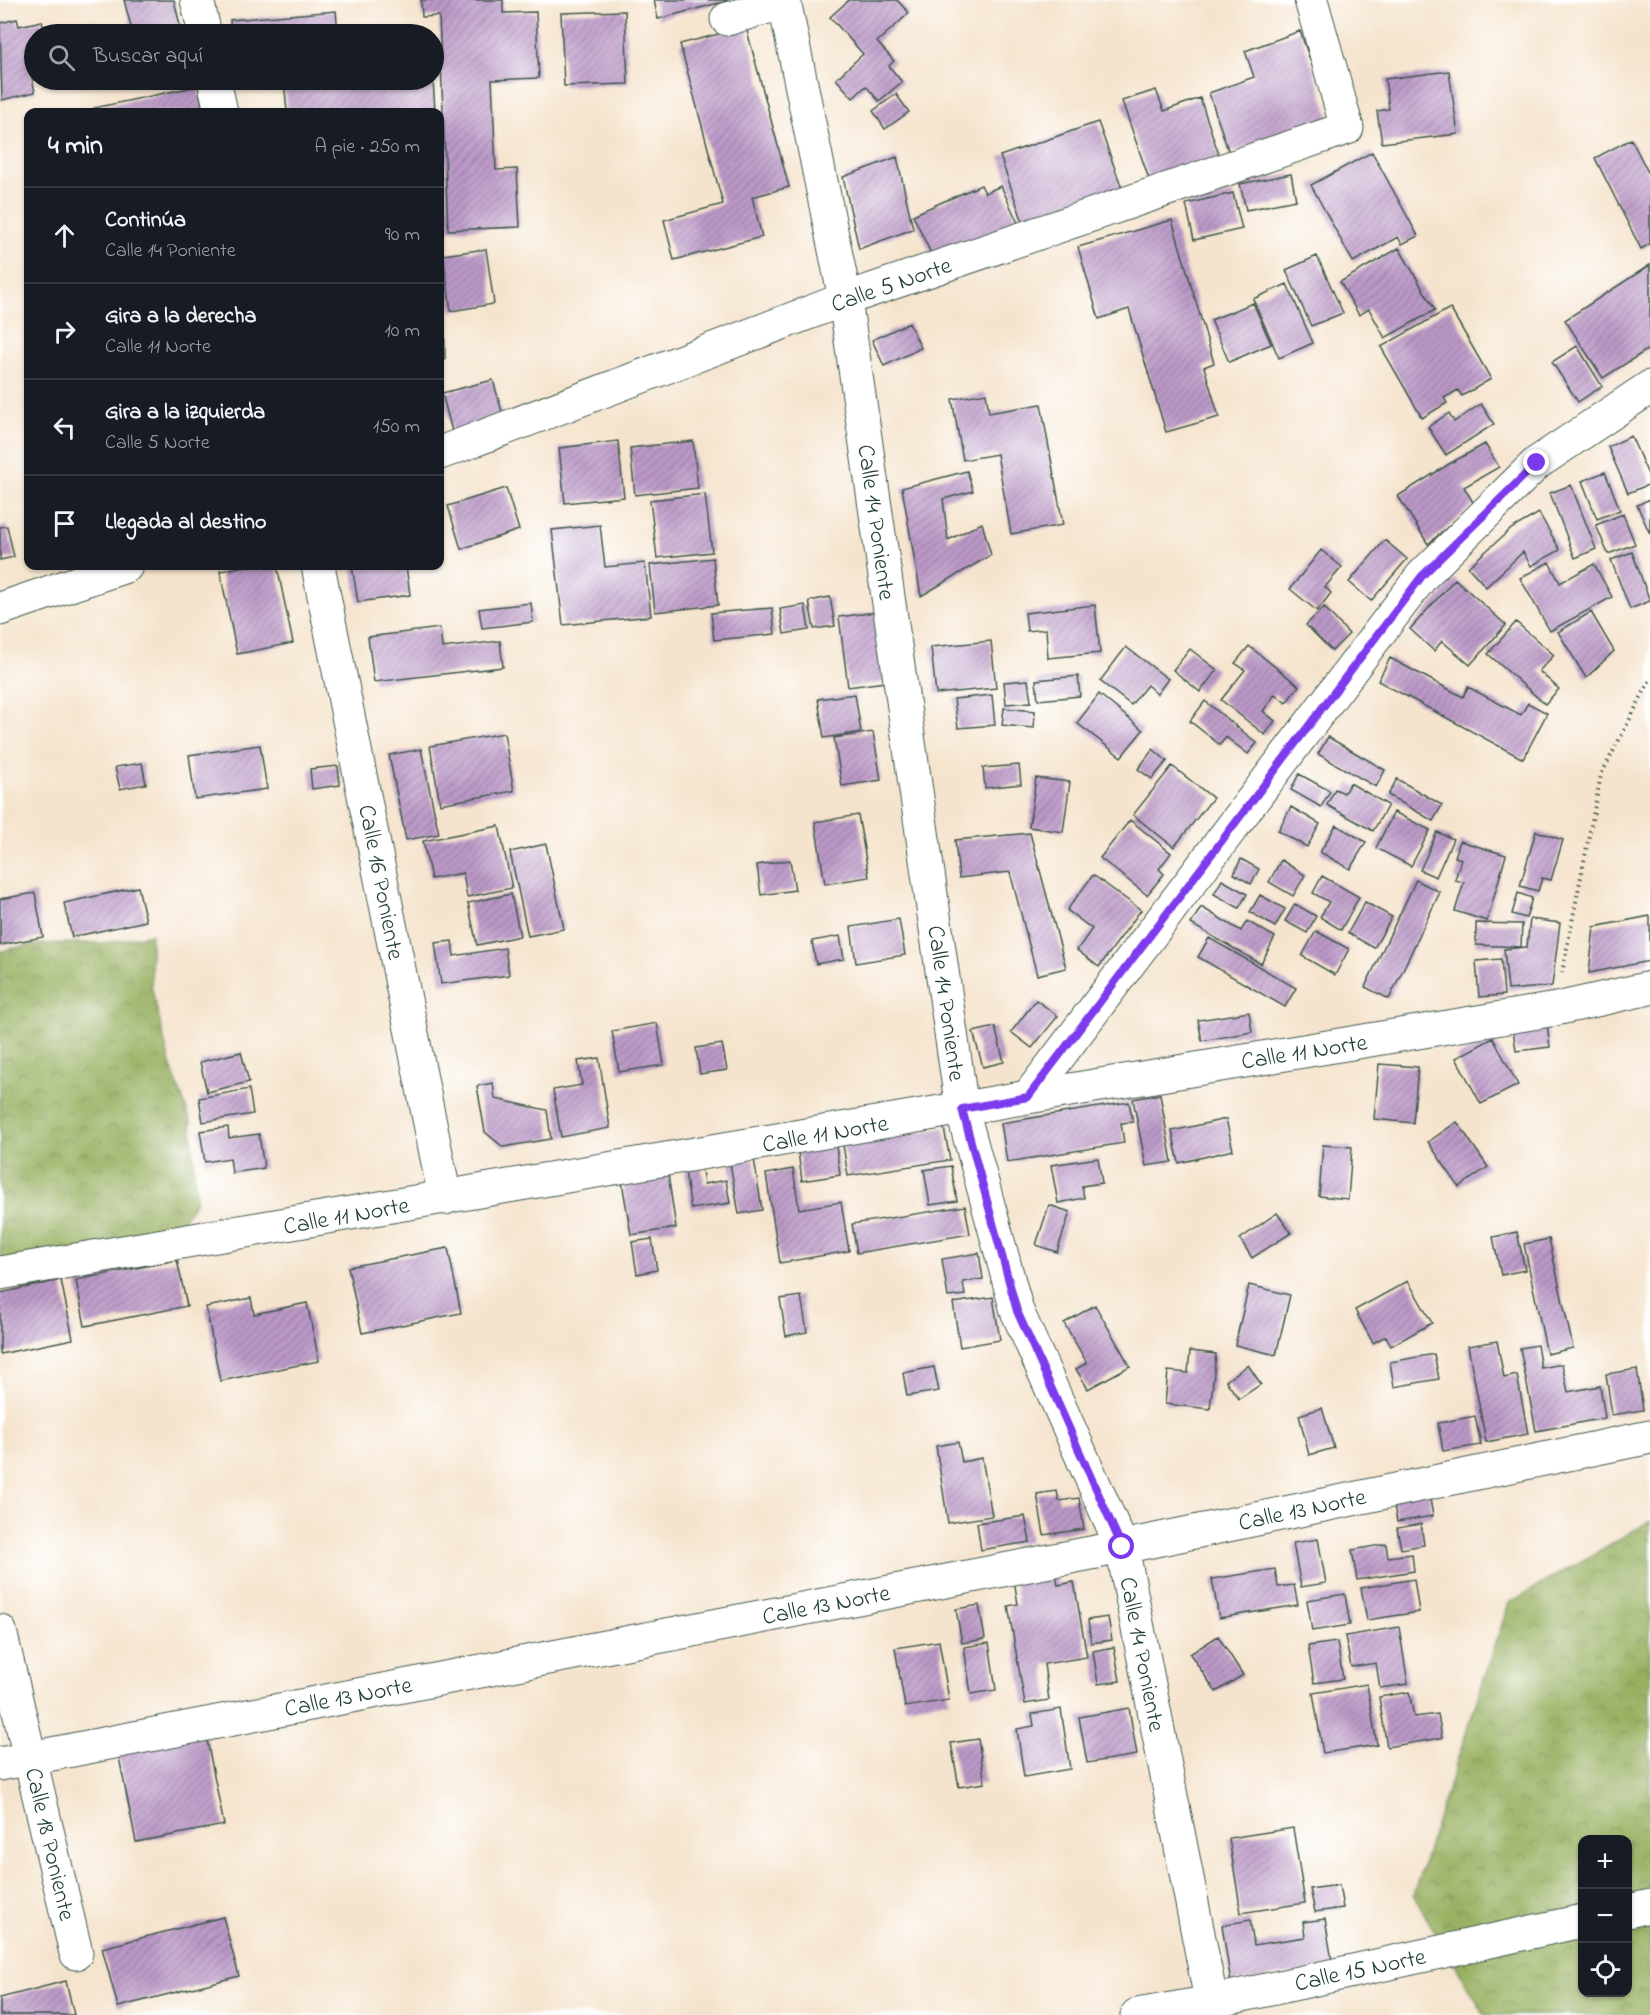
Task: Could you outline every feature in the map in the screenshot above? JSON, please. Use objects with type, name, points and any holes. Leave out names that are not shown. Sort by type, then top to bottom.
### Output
[{"type":"street","points":[[197,0],[203,24]]},
{"type":"street","name":"Calle 5 Norte","points":[[444,451],[845,299],[1347,128],[1311,0]]},
{"type":"street","points":[[727,19],[785,1]]},
{"type":"street","name":"Calle 14 Poniente","points":[[785,1],[845,299],[962,1109],[1017,1311],[1122,1547],[1212,2008]]},
{"type":"street","points":[[216,90],[220,108]]},
{"type":"street","points":[[1028,1097],[1422,576],[1537,463],[1650,387]]},
{"type":"street","points":[[0,609],[114,570]]},
{"type":"street","name":"Calle 16 Poniente","points":[[319,570],[445,1198]]},
{"type":"street","name":"Calle 11 Norte","points":[[0,1273],[1556,1009],[1650,988]]},
{"type":"street","name":"Calle 13 Norte","points":[[15,1760],[1122,1547],[1650,1437]]},
{"type":"street","name":"Calle 18 Poniente","points":[[0,1631],[15,1760],[76,1953]]},
{"type":"street","points":[[1632,1910],[1650,1906]]},
{"type":"street","name":"Calle 15 Norte","points":[[1137,2015],[1212,2008],[1578,1922]]},
{"type":"path","points":[[1556,1009],[1601,775],[1650,680]]},
{"type":"green space","points":[[151,934],[151,986],[170,1064],[191,1122],[196,1200],[182,1221],[152,1239],[0,1265],[0,952],[37,945],[120,941]]},
{"type":"green space","points":[[1650,1521],[1650,2015],[1485,2015],[1413,1895],[1509,1603]]},
{"type":"building","points":[[124,0],[174,0],[180,24],[130,24]]},
{"type":"building","points":[[421,0],[503,0],[503,13],[536,12],[539,78],[492,80],[496,170],[517,169],[520,227],[448,230],[442,90],[444,90],[444,24],[439,24],[439,16],[422,17]]},
{"type":"building","points":[[654,0],[727,0],[727,1],[658,19]]},
{"type":"building","points":[[849,0],[897,0],[909,13],[877,42],[894,61],[889,66],[902,82],[879,101],[866,86],[853,98],[836,79],[863,54],[830,17]]},
{"type":"building","points":[[336,11],[337,24],[230,24],[230,20]]},
{"type":"building","points":[[625,11],[628,84],[564,86],[561,13]]},
{"type":"building","points":[[17,19],[19,26],[24,25],[24,90],[35,90],[35,92],[2,100],[0,23]]},
{"type":"building","points":[[746,27],[789,187],[752,197],[762,237],[674,260],[664,220],[723,204],[680,44]]},
{"type":"building","points":[[1300,31],[1330,118],[1229,153],[1209,93],[1254,77],[1245,51]]},
{"type":"building","points":[[1449,71],[1458,134],[1382,143],[1377,111],[1389,109],[1385,79]]},
{"type":"building","points":[[179,90],[199,90],[202,108],[94,108]]},
{"type":"building","points":[[285,90],[434,90],[435,108],[287,108]]},
{"type":"building","points":[[1156,90],[1164,111],[1200,98],[1220,158],[1150,182],[1122,101]]},
{"type":"building","points":[[896,94],[909,112],[885,129],[873,111]]},
{"type":"building","points":[[1098,122],[1124,194],[1025,228],[1000,156]]},
{"type":"building","points":[[1631,139],[1650,176],[1650,244],[1641,249],[1595,158]]},
{"type":"building","points":[[1372,152],[1418,236],[1402,244],[1398,237],[1353,262],[1311,185]]},
{"type":"building","points":[[897,157],[913,229],[859,249],[843,177]]},
{"type":"building","points":[[1291,174],[1296,200],[1246,210],[1240,184]]},
{"type":"building","points":[[981,185],[985,193],[1001,186],[1018,223],[934,260],[913,215]]},
{"type":"building","points":[[1233,193],[1242,229],[1194,240],[1186,204]]},
{"type":"building","points":[[1172,220],[1214,363],[1204,367],[1219,417],[1166,432],[1129,309],[1099,319],[1078,247]]},
{"type":"building","points":[[1399,248],[1435,310],[1385,338],[1369,309],[1359,315],[1340,282]]},
{"type":"building","points":[[486,249],[494,304],[451,311],[444,255]]},
{"type":"building","points":[[1317,256],[1343,313],[1311,326],[1286,270]]},
{"type":"building","points":[[1650,265],[1650,348],[1603,378],[1565,320]]},
{"type":"building","points":[[1287,284],[1313,343],[1279,358],[1253,299]]},
{"type":"building","points":[[444,298],[445,360],[444,360]]},
{"type":"building","points":[[1253,303],[1271,344],[1229,362],[1211,320]]},
{"type":"building","points":[[1450,308],[1491,379],[1462,396],[1458,390],[1444,398],[1447,403],[1422,418],[1381,347]]},
{"type":"building","points":[[909,323],[921,348],[884,366],[872,340]]},
{"type":"building","points":[[1577,346],[1602,386],[1578,402],[1552,362]]},
{"type":"building","points":[[493,380],[506,426],[454,439],[444,392]]},
{"type":"building","points":[[986,393],[989,413],[1041,404],[1063,525],[1011,534],[997,454],[963,460],[952,399]]},
{"type":"building","points":[[1481,404],[1494,424],[1446,455],[1428,427],[1449,413],[1454,422]]},
{"type":"building","points":[[1631,436],[1650,479],[1650,484],[1628,493],[1608,447]]},
{"type":"building","points":[[618,441],[624,497],[565,503],[559,448]]},
{"type":"building","points":[[693,441],[698,488],[635,495],[630,448]]},
{"type":"building","points":[[1485,444],[1499,467],[1464,487],[1474,504],[1428,544],[1398,496]]},
{"type":"building","points":[[967,471],[973,491],[943,499],[948,540],[982,523],[991,555],[921,596],[902,488]]},
{"type":"building","points":[[1605,472],[1620,510],[1597,519],[1582,481]]},
{"type":"building","points":[[1571,485],[1596,549],[1575,558],[1550,493]]},
{"type":"building","points":[[506,488],[519,530],[461,549],[448,506]]},
{"type":"building","points":[[705,494],[712,552],[657,558],[650,500]]},
{"type":"building","points":[[1650,499],[1650,534],[1637,505]]},
{"type":"building","points":[[1539,513],[1560,550],[1531,566],[1523,552],[1486,587],[1468,567],[1511,529]]},
{"type":"building","points":[[1623,514],[1635,544],[1608,554],[1596,525]]},
{"type":"building","points":[[600,525],[605,567],[645,563],[651,616],[563,625],[552,530]]},
{"type":"building","points":[[7,526],[14,557],[0,560],[0,527]]},
{"type":"building","points":[[1385,540],[1407,559],[1371,601],[1349,582]]},
{"type":"building","points":[[1321,550],[1342,567],[1325,587],[1331,593],[1317,611],[1290,589]]},
{"type":"building","points":[[1632,552],[1650,601],[1630,609],[1611,560]]},
{"type":"building","points":[[713,558],[718,605],[655,612],[650,565]]},
{"type":"building","points":[[1549,562],[1560,583],[1594,564],[1612,597],[1550,631],[1520,578]]},
{"type":"building","points":[[278,570],[293,643],[237,654],[220,571]]},
{"type":"building","points":[[353,570],[407,570],[410,595],[358,602]]},
{"type":"building","points":[[1455,579],[1506,625],[1470,665],[1442,641],[1434,651],[1410,629]]},
{"type":"building","points":[[830,597],[835,626],[814,629],[809,601]]},
{"type":"building","points":[[531,603],[533,622],[482,628],[479,609]]},
{"type":"building","points":[[805,605],[809,630],[784,634],[780,609]]},
{"type":"building","points":[[1095,605],[1100,653],[1048,658],[1046,629],[1027,631],[1025,613]]},
{"type":"building","points":[[1324,607],[1349,634],[1332,651],[1306,625]]},
{"type":"building","points":[[772,608],[775,634],[714,640],[711,613]]},
{"type":"building","points":[[876,612],[885,682],[848,687],[839,617]]},
{"type":"building","points":[[1591,612],[1614,651],[1586,678],[1558,632]]},
{"type":"building","points":[[1516,622],[1554,655],[1539,671],[1559,689],[1545,704],[1488,654]]},
{"type":"building","points":[[440,628],[442,648],[500,641],[503,667],[374,682],[368,637]]},
{"type":"building","points":[[991,641],[996,688],[936,694],[931,647]]},
{"type":"building","points":[[1249,646],[1299,686],[1286,703],[1275,694],[1263,711],[1275,721],[1265,735],[1221,700],[1245,670],[1235,663]]},
{"type":"building","points":[[1126,647],[1168,679],[1157,694],[1147,685],[1131,705],[1100,681]]},
{"type":"building","points":[[1190,649],[1217,670],[1200,692],[1173,670]]},
{"type":"building","points":[[1390,658],[1463,697],[1468,687],[1521,715],[1528,703],[1547,713],[1523,759],[1378,681]]},
{"type":"building","points":[[1078,676],[1080,696],[1038,700],[1036,680]]},
{"type":"building","points":[[1028,680],[1031,702],[1006,704],[1004,682]]},
{"type":"building","points":[[855,694],[861,732],[824,738],[818,699]]},
{"type":"building","points":[[1099,694],[1143,730],[1121,757],[1077,723]]},
{"type":"building","points":[[992,695],[995,725],[958,728],[954,699]]},
{"type":"building","points":[[1205,701],[1257,743],[1248,754],[1226,737],[1220,745],[1190,721]]},
{"type":"building","points":[[1004,708],[1035,711],[1034,728],[1002,725]]},
{"type":"building","points":[[873,732],[881,780],[842,786],[834,738]]},
{"type":"building","points":[[504,733],[514,791],[440,804],[430,746]]},
{"type":"building","points":[[1328,737],[1385,770],[1376,787],[1318,754]]},
{"type":"building","points":[[260,745],[267,789],[195,799],[189,755]]},
{"type":"building","points":[[421,749],[439,834],[406,840],[389,755]]},
{"type":"building","points":[[1153,749],[1167,761],[1152,779],[1138,769]]},
{"type":"building","points":[[142,763],[146,784],[120,789],[115,767]]},
{"type":"building","points":[[1019,765],[1021,784],[985,788],[983,768]]},
{"type":"building","points":[[338,766],[340,785],[312,789],[310,769]]},
{"type":"building","points":[[1172,766],[1213,798],[1174,847],[1133,815]]},
{"type":"building","points":[[1299,774],[1330,791],[1321,807],[1291,790]]},
{"type":"building","points":[[1036,778],[1070,782],[1063,832],[1029,827]]},
{"type":"building","points":[[1397,779],[1442,805],[1433,821],[1388,795]]},
{"type":"building","points":[[1350,783],[1388,805],[1373,831],[1327,805],[1335,789],[1344,793]]},
{"type":"building","points":[[1291,807],[1320,824],[1307,847],[1278,831]]},
{"type":"building","points":[[1394,812],[1430,830],[1411,866],[1376,848]]},
{"type":"building","points":[[858,815],[869,877],[825,884],[815,822]]},
{"type":"building","points":[[1130,820],[1171,853],[1159,869],[1164,874],[1147,895],[1100,858]]},
{"type":"building","points":[[1336,825],[1366,842],[1350,869],[1320,852]]},
{"type":"building","points":[[499,826],[512,888],[467,897],[463,873],[431,879],[423,841]]},
{"type":"building","points":[[1536,831],[1563,840],[1551,880],[1542,878],[1538,891],[1520,886]]},
{"type":"building","points":[[1437,832],[1453,839],[1436,877],[1420,870]]},
{"type":"building","points":[[1030,833],[1066,968],[1037,975],[1010,872],[959,878],[955,840]]},
{"type":"building","points":[[1460,841],[1506,855],[1487,921],[1455,911],[1464,882],[1455,880],[1461,859],[1455,857]]},
{"type":"building","points":[[546,844],[564,929],[528,936],[510,852]]},
{"type":"building","points":[[1241,859],[1259,869],[1251,884],[1234,874]]},
{"type":"building","points":[[790,860],[795,890],[761,895],[757,865]]},
{"type":"building","points":[[1281,860],[1305,875],[1293,896],[1269,882]]},
{"type":"building","points":[[1093,875],[1141,910],[1099,967],[1077,950],[1092,929],[1067,910]]},
{"type":"building","points":[[1322,876],[1359,897],[1341,930],[1320,917],[1329,902],[1313,893]]},
{"type":"building","points":[[1222,880],[1247,894],[1239,908],[1214,894]]},
{"type":"building","points":[[1416,880],[1440,892],[1389,999],[1365,987]]},
{"type":"building","points":[[138,887],[146,921],[72,937],[64,903]]},
{"type":"building","points":[[35,893],[43,937],[0,945],[0,899]]},
{"type":"building","points":[[1518,893],[1532,898],[1526,918],[1512,914]]},
{"type":"building","points":[[511,894],[520,936],[477,945],[468,903]]},
{"type":"building","points":[[1260,895],[1285,909],[1275,927],[1250,912]]},
{"type":"building","points":[[1365,902],[1392,917],[1374,948],[1348,933]]},
{"type":"building","points":[[1295,904],[1316,916],[1307,933],[1285,921]]},
{"type":"building","points":[[1201,907],[1241,931],[1247,921],[1275,937],[1261,964],[1191,924]]},
{"type":"building","points":[[1650,916],[1650,961],[1589,973],[1594,927]]},
{"type":"building","points":[[899,919],[905,955],[856,963],[851,927]]},
{"type":"building","points":[[1530,919],[1560,923],[1552,986],[1508,990],[1504,949],[1527,947]]},
{"type":"building","points":[[1476,923],[1522,924],[1521,947],[1476,945]]},
{"type":"building","points":[[1316,931],[1349,949],[1335,975],[1302,956]]},
{"type":"building","points":[[840,936],[844,959],[816,964],[812,941]]},
{"type":"building","points":[[1209,938],[1296,988],[1285,1007],[1198,957]]},
{"type":"building","points":[[452,941],[454,956],[505,948],[509,975],[441,984],[435,943]]},
{"type":"building","points":[[1501,959],[1504,995],[1479,997],[1476,961]]},
{"type":"building","points":[[1036,1000],[1058,1016],[1032,1048],[1011,1032]]},
{"type":"building","points":[[1249,1012],[1252,1032],[1202,1041],[1198,1020]]},
{"type":"building","points":[[657,1023],[664,1065],[619,1072],[612,1031]]},
{"type":"building","points":[[1547,1024],[1550,1047],[1516,1051],[1513,1029]]},
{"type":"building","points":[[995,1027],[1004,1062],[983,1067],[973,1032]]},
{"type":"building","points":[[1493,1038],[1518,1085],[1481,1104],[1456,1058]]},
{"type":"building","points":[[722,1044],[727,1070],[700,1074],[696,1048]]},
{"type":"building","points":[[241,1052],[249,1082],[207,1092],[200,1062]]},
{"type":"building","points":[[599,1058],[610,1128],[561,1137],[553,1090],[582,1085],[578,1061]]},
{"type":"building","points":[[1379,1064],[1418,1067],[1413,1123],[1374,1119]]},
{"type":"building","points":[[493,1083],[495,1099],[547,1110],[551,1139],[503,1147],[485,1132],[477,1086]]},
{"type":"building","points":[[249,1089],[253,1114],[203,1122],[199,1098]]},
{"type":"building","points":[[1160,1094],[1172,1162],[1146,1166],[1133,1099]]},
{"type":"building","points":[[1129,1102],[1133,1122],[1121,1123],[1124,1143],[1007,1162],[1001,1123]]},
{"type":"building","points":[[1226,1119],[1233,1150],[1179,1163],[1172,1131]]},
{"type":"building","points":[[1457,1122],[1488,1167],[1459,1187],[1428,1142]]},
{"type":"building","points":[[228,1127],[229,1138],[259,1134],[264,1168],[232,1173],[230,1158],[205,1162],[200,1131]]},
{"type":"building","points":[[944,1128],[950,1160],[848,1176],[843,1145]]},
{"type":"building","points":[[1323,1145],[1352,1147],[1348,1199],[1319,1196]]},
{"type":"building","points":[[836,1146],[840,1175],[802,1181],[798,1152]]},
{"type":"building","points":[[1098,1158],[1102,1183],[1082,1186],[1084,1198],[1058,1203],[1051,1165]]},
{"type":"building","points":[[754,1159],[762,1210],[739,1214],[730,1163]]},
{"type":"building","points":[[701,1163],[704,1184],[726,1180],[730,1203],[691,1209],[684,1165]]},
{"type":"building","points":[[951,1166],[957,1201],[930,1205],[924,1170]]},
{"type":"building","points":[[793,1169],[799,1209],[841,1202],[849,1251],[780,1263],[766,1174]]},
{"type":"building","points":[[668,1174],[676,1228],[631,1235],[622,1182]]},
{"type":"building","points":[[1049,1205],[1070,1212],[1057,1252],[1036,1245]]},
{"type":"building","points":[[965,1206],[970,1234],[857,1253],[852,1224]]},
{"type":"building","points":[[1277,1213],[1291,1233],[1252,1258],[1240,1239]]},
{"type":"building","points":[[1517,1232],[1525,1270],[1501,1275],[1493,1237]]},
{"type":"building","points":[[652,1239],[657,1270],[637,1274],[632,1242]]},
{"type":"building","points":[[1549,1239],[1573,1348],[1547,1354],[1524,1244]]},
{"type":"building","points":[[448,1248],[461,1313],[362,1333],[348,1267]]},
{"type":"building","points":[[979,1253],[983,1279],[963,1282],[965,1295],[948,1297],[942,1259]]},
{"type":"building","points":[[177,1260],[187,1306],[85,1326],[76,1280]]},
{"type":"building","points":[[61,1280],[73,1339],[0,1354],[0,1293]]},
{"type":"building","points":[[1408,1281],[1432,1323],[1391,1346],[1386,1336],[1373,1343],[1355,1310]]},
{"type":"building","points":[[1249,1285],[1290,1295],[1276,1355],[1235,1345]]},
{"type":"building","points":[[801,1296],[807,1332],[786,1336],[780,1299]]},
{"type":"building","points":[[993,1297],[1000,1340],[960,1347],[953,1303]]},
{"type":"building","points":[[251,1298],[254,1314],[307,1303],[319,1361],[220,1381],[206,1307]]},
{"type":"building","points":[[1095,1305],[1130,1366],[1088,1389],[1076,1369],[1087,1363],[1064,1323]]},
{"type":"building","points":[[1497,1341],[1504,1378],[1517,1375],[1528,1434],[1486,1442],[1468,1346]]},
{"type":"building","points":[[1537,1345],[1541,1368],[1562,1364],[1568,1392],[1600,1386],[1605,1418],[1536,1431],[1520,1348]]},
{"type":"building","points":[[1190,1351],[1216,1354],[1210,1409],[1165,1404],[1168,1371],[1188,1373]]},
{"type":"building","points":[[1434,1354],[1439,1379],[1394,1387],[1390,1362]]},
{"type":"building","points":[[1248,1365],[1261,1384],[1239,1399],[1226,1381]]},
{"type":"building","points":[[934,1367],[939,1391],[907,1396],[903,1373]]},
{"type":"building","points":[[1637,1369],[1643,1410],[1612,1415],[1606,1374]]},
{"type":"building","points":[[1322,1408],[1334,1448],[1309,1455],[1299,1415]]},
{"type":"building","points":[[1475,1416],[1481,1445],[1443,1451],[1438,1423]]},
{"type":"building","points":[[958,1442],[962,1462],[982,1458],[992,1516],[948,1523],[936,1446]]},
{"type":"building","points":[[1428,1487],[1433,1516],[1397,1522],[1392,1494]]},
{"type":"building","points":[[1057,1491],[1059,1501],[1079,1498],[1084,1529],[1044,1535],[1037,1494]]},
{"type":"building","points":[[1025,1516],[1030,1542],[981,1550],[977,1523]]},
{"type":"building","points":[[1421,1524],[1424,1545],[1401,1549],[1397,1528]]},
{"type":"building","points":[[1318,1539],[1326,1583],[1301,1587],[1293,1543]]},
{"type":"building","points":[[1386,1544],[1388,1557],[1412,1554],[1414,1571],[1357,1580],[1352,1550]]},
{"type":"building","points":[[1055,1567],[1058,1585],[1074,1582],[1087,1657],[1044,1664],[1049,1700],[1025,1704],[1008,1606],[1018,1604],[1013,1574]]},
{"type":"building","points":[[1275,1569],[1278,1587],[1294,1585],[1298,1605],[1219,1618],[1212,1579]]},
{"type":"building","points":[[1414,1579],[1419,1612],[1367,1620],[1361,1588]]},
{"type":"building","points":[[1345,1594],[1350,1625],[1312,1631],[1307,1600]]},
{"type":"building","points":[[979,1605],[985,1639],[962,1643],[956,1609]]},
{"type":"building","points":[[1108,1617],[1112,1640],[1091,1643],[1088,1620]]},
{"type":"building","points":[[1399,1627],[1408,1684],[1380,1688],[1376,1663],[1351,1667],[1345,1636]]},
{"type":"building","points":[[1218,1636],[1243,1675],[1216,1692],[1190,1654]]},
{"type":"building","points":[[939,1641],[949,1700],[905,1707],[895,1648]]},
{"type":"building","points":[[1337,1642],[1343,1679],[1314,1683],[1308,1646]]},
{"type":"building","points":[[989,1643],[996,1690],[971,1694],[964,1647]]},
{"type":"building","points":[[1114,1647],[1120,1681],[1098,1684],[1093,1651]]},
{"type":"building","points":[[1367,1684],[1377,1745],[1323,1753],[1313,1693]]},
{"type":"building","points":[[1409,1692],[1414,1717],[1438,1714],[1442,1738],[1387,1747],[1379,1697]]},
{"type":"building","points":[[1129,1708],[1137,1755],[1087,1763],[1079,1717]]},
{"type":"building","points":[[1061,1709],[1070,1769],[1024,1777],[1017,1729],[1034,1726],[1032,1714]]},
{"type":"building","points":[[206,1735],[224,1825],[136,1842],[118,1752]]},
{"type":"building","points":[[978,1739],[985,1783],[959,1787],[951,1743]]},
{"type":"building","points":[[1293,1828],[1305,1903],[1241,1913],[1229,1838]]},
{"type":"building","points":[[1339,1885],[1343,1908],[1315,1912],[1310,1889]]},
{"type":"building","points":[[223,1917],[239,1976],[118,2007],[102,1948]]},
{"type":"building","points":[[1325,1919],[1333,1967],[1231,1983],[1222,1925],[1250,1920],[1254,1945],[1305,1937],[1303,1922]]},
{"type":"building","points":[[66,1981],[74,2015],[0,2015],[0,1998]]},
{"type":"route","points":[[1122,1547],[1017,1311],[962,1109],[1028,1097],[1422,576],[1537,463]]}]
